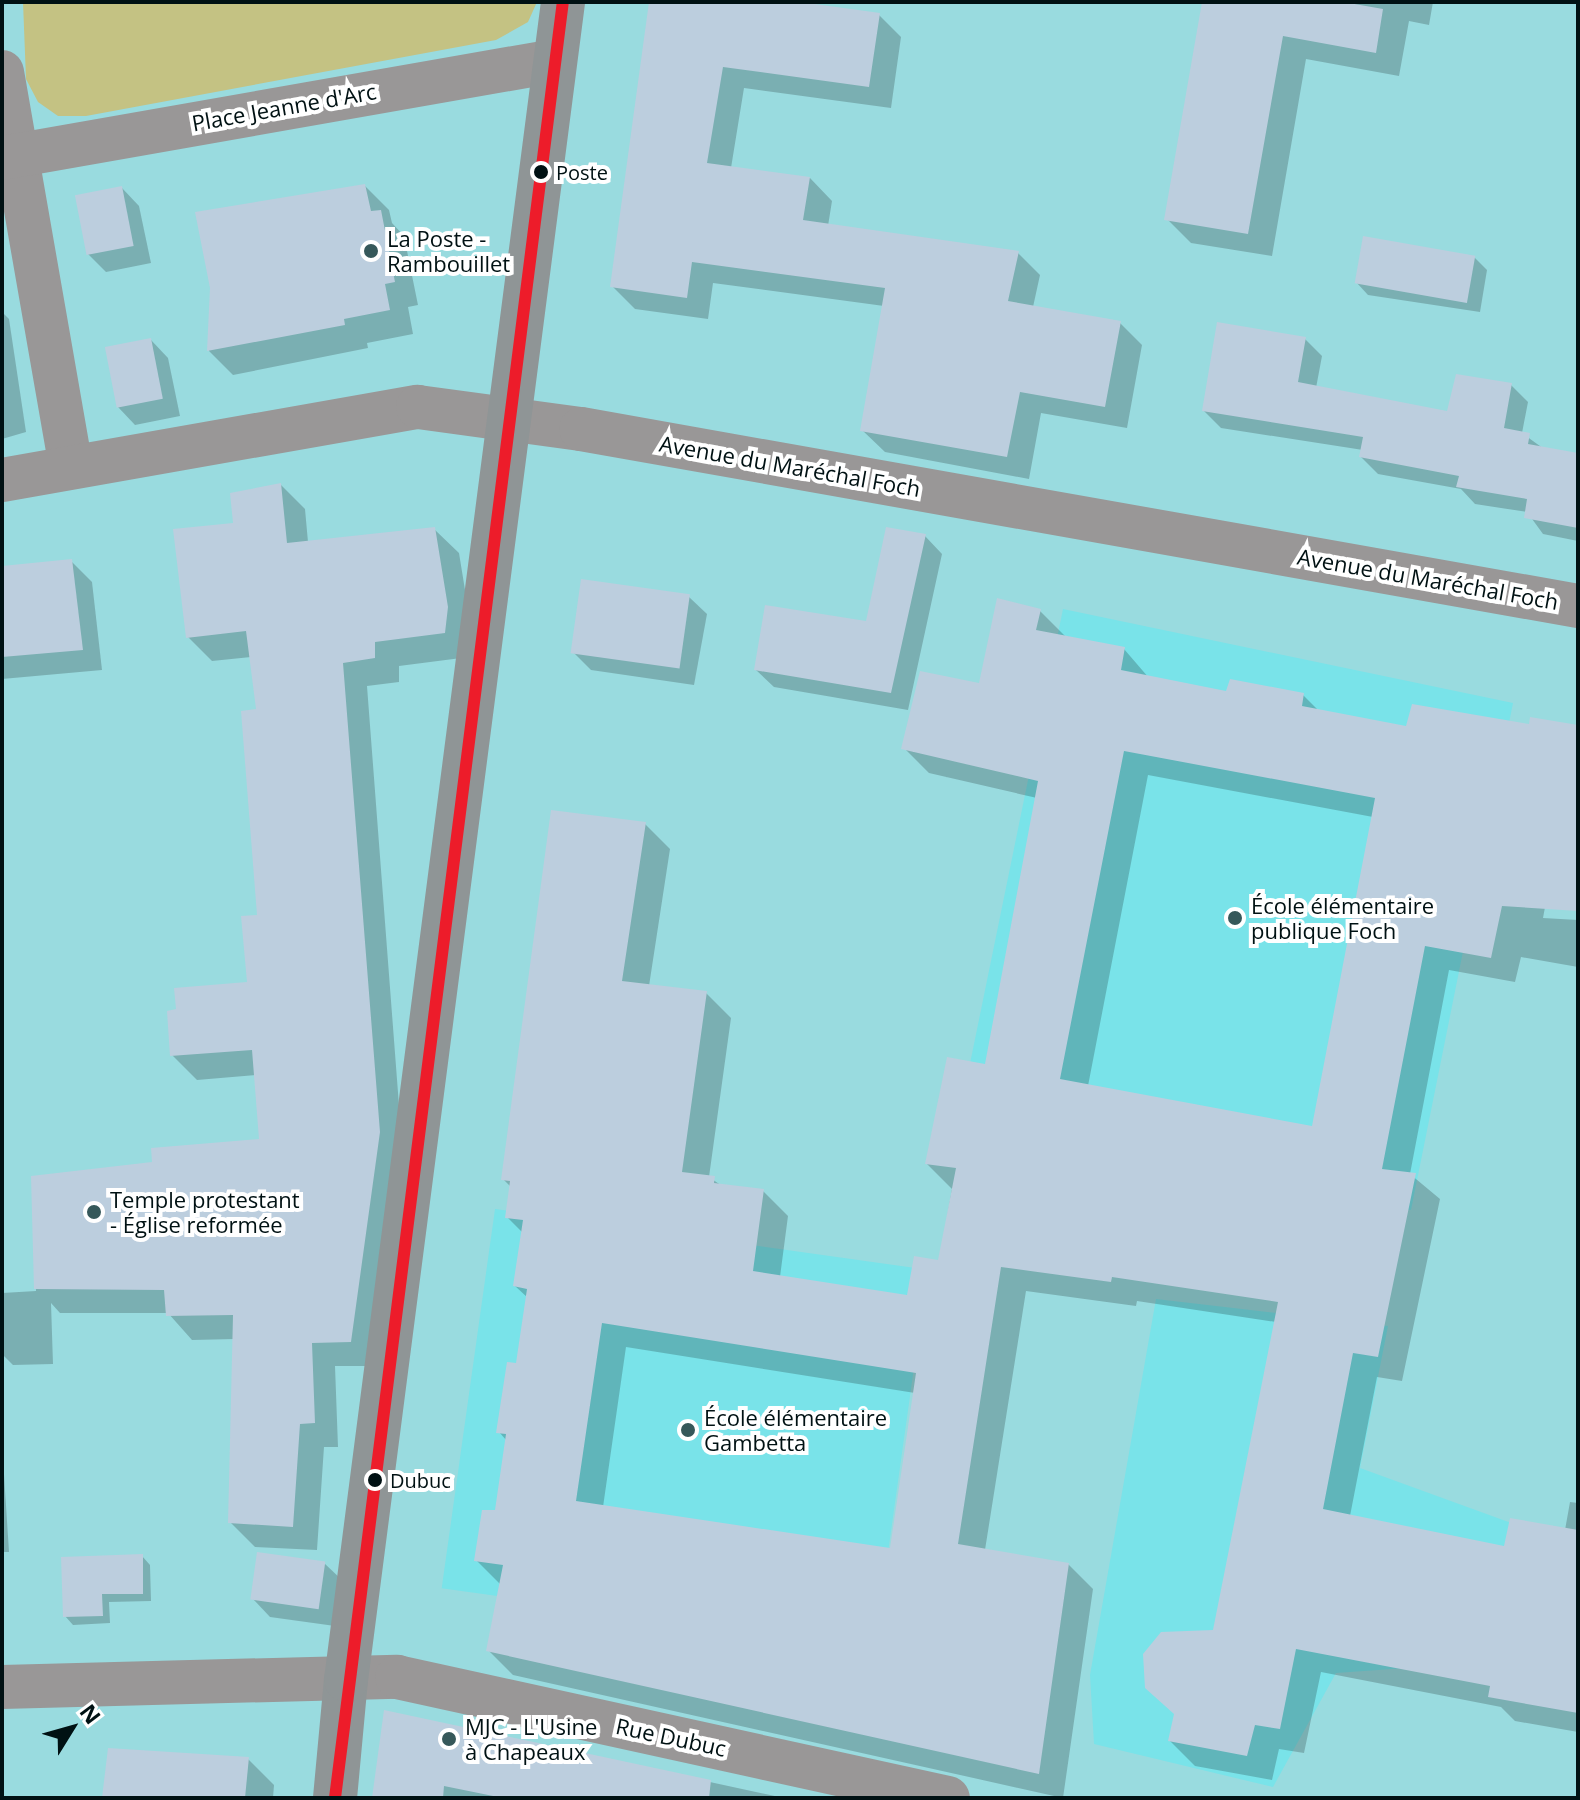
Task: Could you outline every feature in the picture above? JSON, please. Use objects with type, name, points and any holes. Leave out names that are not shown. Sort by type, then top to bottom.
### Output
[{"type":"main road","points":[[335,1798],[346,1680],[563,2]]},
{"type":"street","name":"Place Jeanne d'Arc","points":[[9,157],[554,61]]},
{"type":"street","points":[[2,72],[9,157],[71,467]]},
{"type":"street","name":"Avenue du Maréchal Foch","points":[[2,480],[418,407],[460,416],[510,418],[1578,606]]},
{"type":"street","name":"Rue Dubuc","points":[[2,1687],[397,1677],[948,1798]]},
{"type":"shaded area","points":[[23,2],[537,2],[528,22],[496,40],[86,116],[58,116],[38,102],[26,79]]},
{"type":"shaded area","name":"École élémentaire publique Foch","points":[[1063,609],[1513,703],[1411,1210],[1176,1190],[956,1132]]},
{"type":"shaded area","name":"École élémentaire Gambetta","points":[[495,1209],[928,1270],[874,1649],[442,1588]]},
{"type":"shaded area","points":[[1156,1299],[1388,1326],[1360,1468],[1514,1524],[1477,1663],[1336,1673],[1273,1787],[1094,1744],[1090,1675]]},
{"type":"building","points":[[649,2],[800,2],[880,13],[869,87],[723,67],[707,163],[810,177],[803,220],[1019,251],[1008,301],[1121,321],[1105,407],[1020,392],[1007,457],[860,431],[885,288],[692,262],[687,298],[610,287]]},
{"type":"building","points":[[1202,2],[1343,2],[1383,9],[1376,53],[1283,36],[1248,234],[1164,220]]},
{"type":"building","points":[[365,184],[371,211],[381,210],[395,282],[385,284],[390,310],[344,319],[345,325],[207,351],[210,288],[195,212]]},
{"type":"building","points":[[122,186],[134,246],[87,255],[75,195]]},
{"type":"building","points":[[1363,236],[1475,256],[1467,303],[1355,283]]},
{"type":"building","points":[[1217,322],[1306,337],[1298,382],[1447,411],[1456,374],[1512,383],[1504,428],[1530,433],[1528,444],[1578,453],[1578,528],[1524,518],[1527,499],[1456,487],[1459,476],[1359,457],[1363,437],[1202,411]]},
{"type":"building","points":[[151,338],[163,399],[117,408],[105,347]]},
{"type":"building","points":[[281,483],[287,543],[435,527],[448,607],[445,633],[375,642],[375,658],[343,663],[380,1132],[351,1342],[312,1343],[315,1423],[300,1424],[293,1527],[228,1523],[233,1315],[166,1316],[164,1290],[34,1289],[31,1176],[152,1162],[151,1148],[259,1139],[252,1050],[170,1056],[167,1011],[176,1009],[174,988],[247,982],[241,916],[257,915],[241,711],[256,709],[246,631],[186,638],[173,529],[233,523],[230,493]]},
{"type":"building","points":[[886,527],[926,534],[891,693],[754,670],[765,605],[866,621]]},
{"type":"building","points":[[72,559],[83,650],[2,657],[2,566]]},
{"type":"building","points":[[581,579],[690,594],[679,669],[571,653]]},
{"type":"building","points":[[997,598],[1041,609],[1036,630],[1125,647],[1121,670],[1226,691],[1230,679],[1304,693],[1302,706],[1406,726],[1412,704],[1529,724],[1530,717],[1578,725],[1578,911],[1502,906],[1491,958],[1425,946],[1382,1169],[1416,1173],[1378,1357],[1353,1353],[1323,1509],[1504,1546],[1510,1518],[1578,1530],[1578,1713],[1488,1697],[1490,1686],[1296,1649],[1280,1729],[1255,1725],[1247,1756],[1168,1741],[1174,1714],[1145,1688],[1143,1654],[1161,1632],[1213,1630],[1278,1302],[1112,1277],[1111,1282],[1001,1267],[958,1544],[1069,1563],[1039,1774],[486,1651],[503,1565],[474,1561],[482,1510],[495,1510],[506,1434],[496,1433],[507,1362],[516,1363],[527,1289],[513,1286],[523,1220],[505,1218],[510,1181],[501,1180],[551,810],[646,822],[622,981],[707,991],[682,1172],[715,1176],[714,1183],[764,1189],[753,1271],[907,1295],[914,1256],[938,1260],[956,1168],[925,1164],[947,1057],[985,1064],[1038,781],[901,749],[920,671],[979,683]],"holes":[[[1124,751],[1375,798],[1312,1126],[1060,1079]],[[602,1323],[916,1373],[890,1548],[576,1501]]]},
{"type":"building","points":[[257,1552],[325,1562],[319,1609],[250,1600]]},
{"type":"building","points":[[143,1554],[143,1594],[102,1594],[103,1616],[63,1617],[61,1557]]},
{"type":"building","name":"MJC - L'Usine à Chapeaux","points":[[384,1710],[711,1780],[709,1798],[503,1798],[444,1786],[443,1798],[372,1798]]},
{"type":"building","points":[[108,1748],[249,1757],[245,1798],[102,1798]]},
{"type":"transit line","points":[[335,1798],[563,2]]},
{"type":"place","name":"Poste","points":[[541,172]]},
{"type":"place","name":"La Poste - Rambouillet","points":[[371,251]]},
{"type":"place","name":"École élémentaire publique Foch","points":[[1235,918]]},
{"type":"place","name":"Temple protestant - Église reformée","points":[[94,1212]]},
{"type":"place","name":"École élémentaire Gambetta","points":[[688,1430]]},
{"type":"place","name":"Dubuc","points":[[375,1480]]},
{"type":"place","name":"MJC - L'Usine à Chapeaux","points":[[449,1739]]}]
